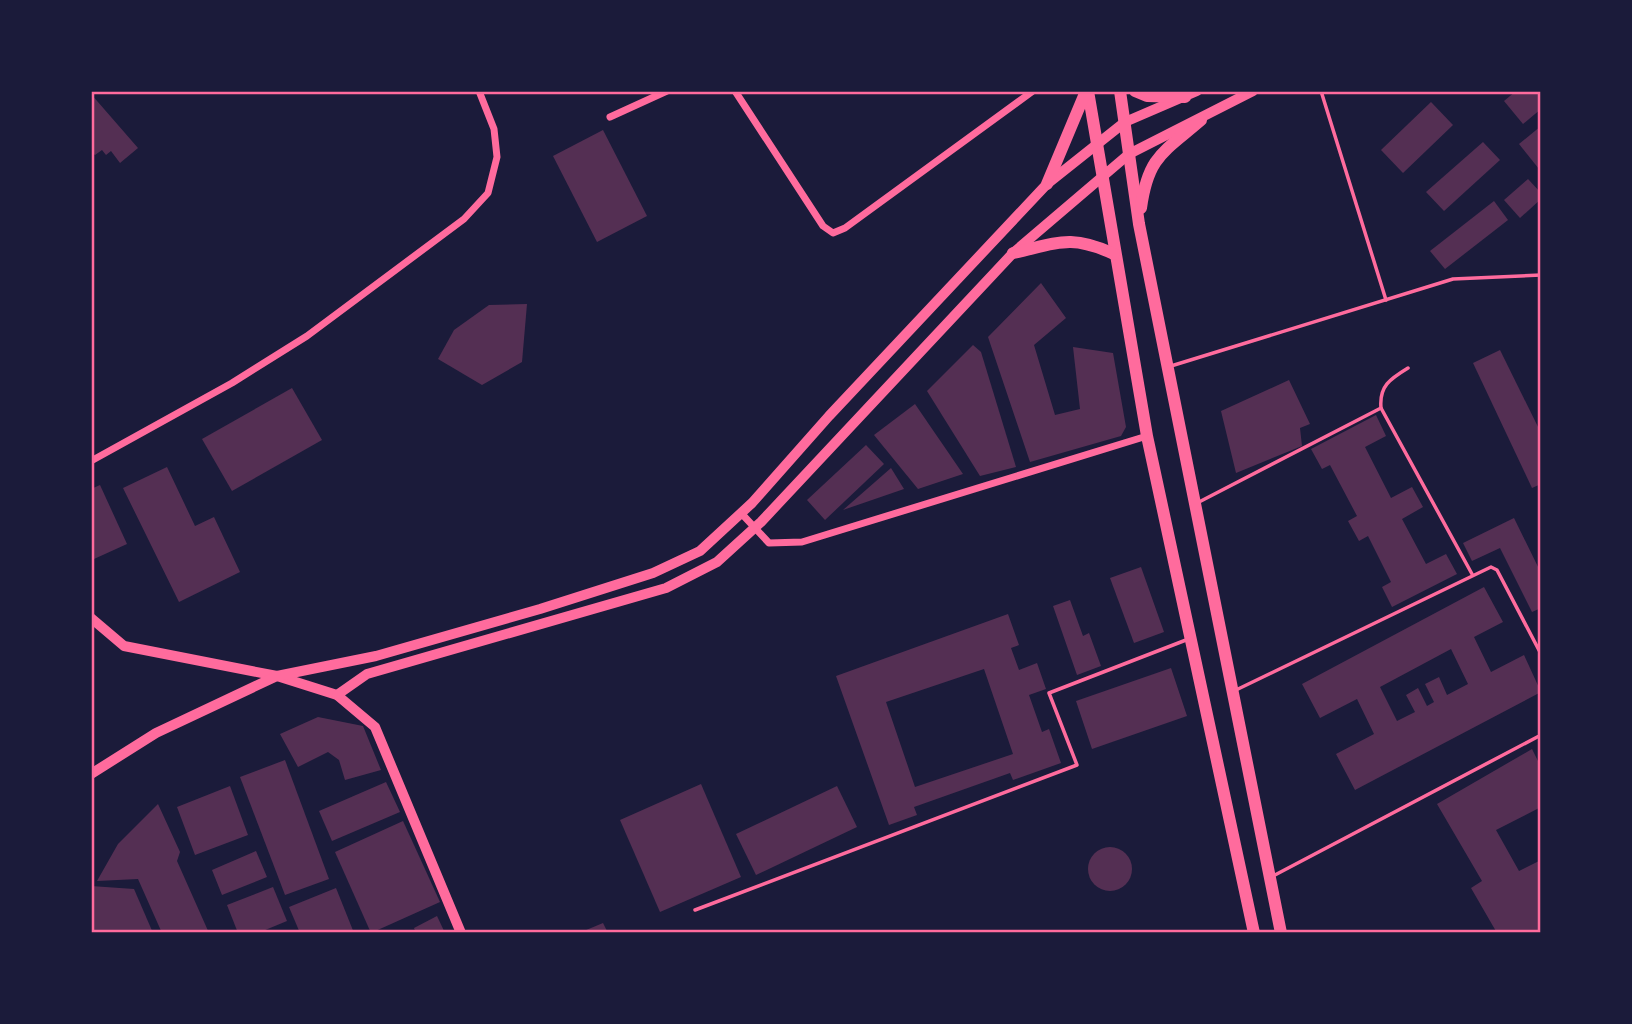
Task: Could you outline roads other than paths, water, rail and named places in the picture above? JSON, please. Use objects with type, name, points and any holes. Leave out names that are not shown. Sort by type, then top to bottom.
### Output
[{"type":"highway","points":[[1087,91],[1147,436],[1188,639],[1254,933]]},
{"type":"highway","points":[[1047,184],[1087,91]]},
{"type":"highway","points":[[1120,91],[1139,224],[1281,933]]},
{"type":"highway","points":[[1135,91],[1146,96],[1185,97]]},
{"type":"highway","points":[[1139,224],[1149,170],[1156,159],[1201,120]]},
{"type":"highway","points":[[1013,253],[1070,241],[1086,241],[1114,254]]},
{"type":"main road","points":[[91,774],[156,733],[277,676],[376,656],[653,573],[699,551],[741,513],[1047,184],[1125,122],[1197,91]]},
{"type":"main road","points":[[337,695],[367,674],[666,588],[718,562],[1013,253],[1129,153],[1201,120],[1253,91]]},
{"type":"main road","points":[[91,618],[124,646],[277,676],[337,695],[374,727],[461,933]]},
{"type":"street","points":[[91,461],[232,383],[307,336],[464,219],[488,192],[497,158],[494,129],[479,91]]},
{"type":"street","points":[[610,117],[667,91]]},
{"type":"street","points":[[735,91],[823,226],[833,233],[866,213],[1033,91]]},
{"type":"street","points":[[741,513],[769,542],[802,542],[1147,436]]},
{"type":"lane","points":[[1321,91],[1386,300]]},
{"type":"lane","points":[[1169,366],[1453,279],[1541,275]]},
{"type":"lane","points":[[1408,368],[1387,382],[1379,394],[1381,408],[1472,574]]},
{"type":"lane","points":[[1196,503],[1381,408]]},
{"type":"lane","points":[[1231,692],[1491,567],[1497,570],[1541,654]]},
{"type":"lane","points":[[695,910],[1077,765],[1049,693],[1188,639]]},
{"type":"lane","points":[[1270,878],[1541,735]]}]
